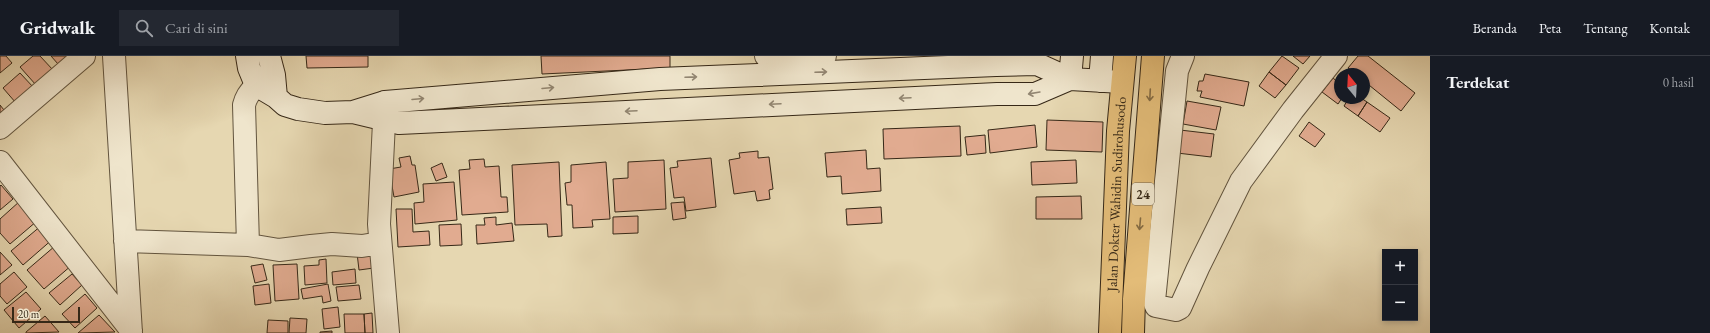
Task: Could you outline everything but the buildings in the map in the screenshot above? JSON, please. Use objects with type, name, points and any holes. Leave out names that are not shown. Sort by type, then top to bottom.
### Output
[{"type":"highway","name":"Jalan Dokter Wahidin Sudirohusodo","points":[[1110,333],[1118,131],[1125,56]]},
{"type":"highway","name":"Jalan Dokter Wahidin Sudirohusodo","points":[[1134,333],[1144,300],[1153,56]]},
{"type":"street","points":[[0,128],[84,56]]},
{"type":"street","points":[[114,56],[131,332]]},
{"type":"street","points":[[247,56],[249,68],[266,72]]},
{"type":"street","points":[[766,56],[774,59],[825,56]]},
{"type":"street","points":[[1070,79],[1072,56]]},
{"type":"street","points":[[1100,81],[1102,56]]},
{"type":"street","points":[[1183,56],[1177,71],[1144,300],[1156,306],[1176,310],[1180,308],[1241,181],[1293,110],[1336,56]]},
{"type":"street","points":[[266,72],[276,97],[285,105],[298,109],[326,113],[385,111],[660,79],[1036,64],[1070,79],[1122,82]]},
{"type":"street","points":[[248,245],[244,105],[246,98],[266,72]]},
{"type":"street","points":[[659,110],[660,79]]},
{"type":"street","points":[[385,111],[400,123],[998,94],[1035,94],[1070,79]]},
{"type":"street","points":[[385,111],[378,224],[388,333]]},
{"type":"street","points":[[0,162],[131,332]]},
{"type":"street","points":[[125,241],[248,245],[280,250],[332,244],[362,246],[380,243]]}]
